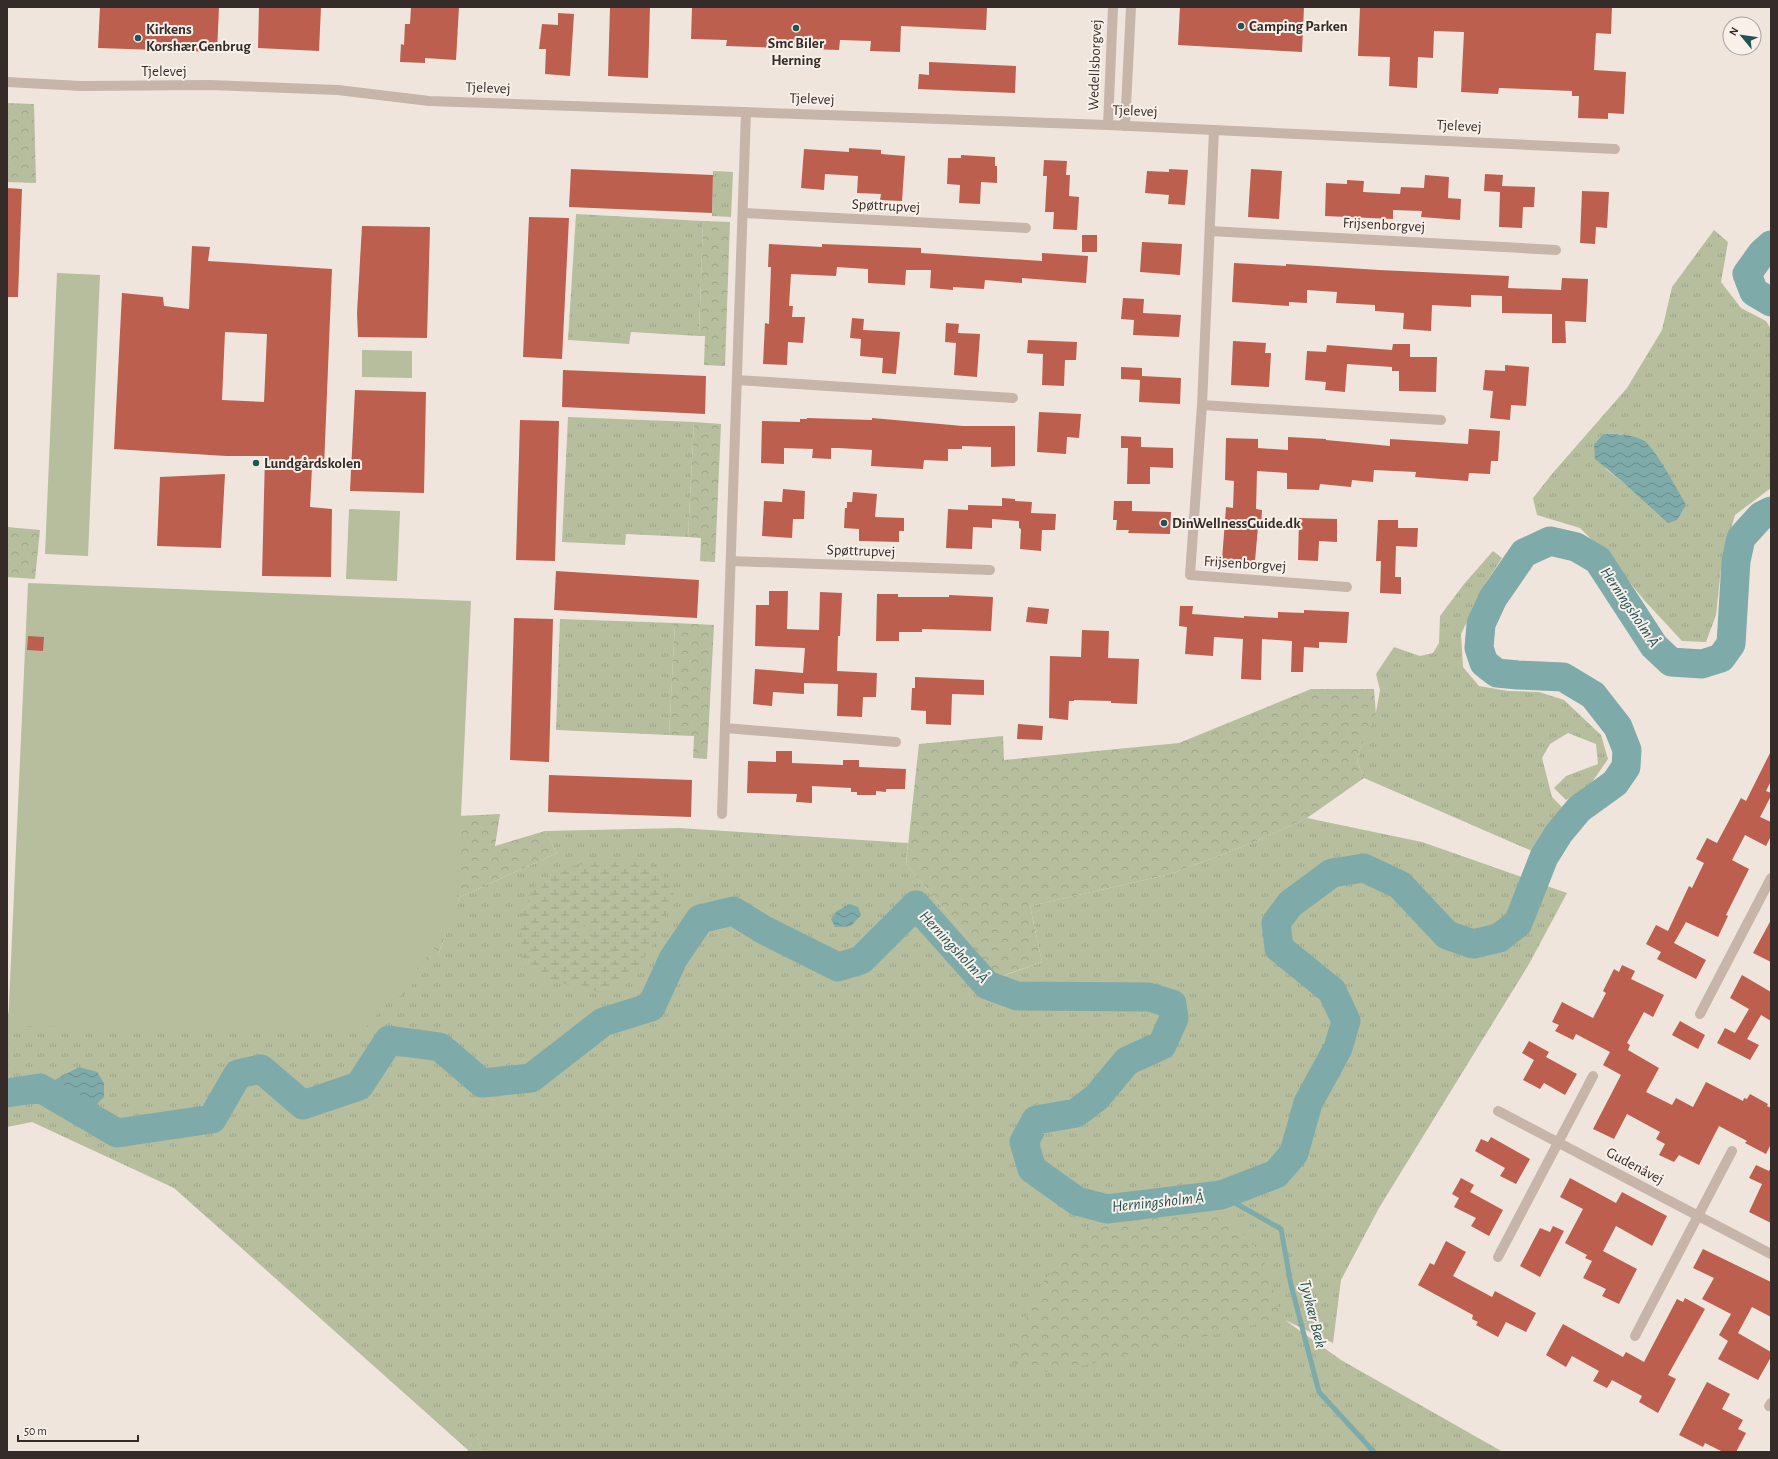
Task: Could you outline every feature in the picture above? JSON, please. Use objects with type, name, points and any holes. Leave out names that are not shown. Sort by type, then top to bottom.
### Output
[{"type":"street","name":"Wedellsborgvej","points":[[1108,125],[1113,7]]},
{"type":"street","points":[[1125,126],[1131,7]]},
{"type":"street","name":"Tjelevej","points":[[7,82],[81,86],[210,85],[332,90],[429,101],[1108,125],[1615,149]]},
{"type":"street","points":[[722,814],[746,112]]},
{"type":"street","name":"Frijsenborgvej","points":[[1214,130],[1202,405],[1190,575],[1347,587]]},
{"type":"street","name":"Spøttrupvej","points":[[743,213],[1026,228]]},
{"type":"street","name":"Frijsenborgvej","points":[[1210,231],[1556,250]]},
{"type":"street","points":[[737,380],[1013,398]]},
{"type":"street","points":[[1202,405],[1441,420]]},
{"type":"street","name":"Spøttrupvej","points":[[731,561],[990,570]]},
{"type":"street","points":[[725,728],[896,742]]},
{"type":"street","points":[[1700,1014],[1771,878]]},
{"type":"street","points":[[1498,1256],[1593,1076]]},
{"type":"street","name":"Gudenåvej","points":[[1498,1111],[1771,1254]]},
{"type":"street","points":[[1635,1336],[1732,1151]]},
{"type":"green space","points":[[7,103],[34,104],[36,183],[7,182]]},
{"type":"green space","points":[[713,171],[733,172],[731,217],[712,216]]},
{"type":"green space","points":[[576,214],[703,221],[699,336],[631,332],[629,344],[568,340]]},
{"type":"green space","points":[[703,221],[730,222],[725,366],[704,365],[705,336],[699,336]]},
{"type":"green space","points":[[1714,230],[1728,242],[1721,282],[1741,308],[1766,321],[1771,329],[1771,488],[1735,515],[1722,559],[1716,615],[1706,642],[1682,641],[1644,600],[1612,560],[1580,528],[1537,515],[1533,498],[1627,388],[1662,330],[1672,287]],"holes":[[[1603,434],[1622,434],[1625,484],[1606,469],[1594,444]]]},
{"type":"green space","points":[[57,273],[100,275],[88,556],[45,554]]},
{"type":"green space","points":[[362,350],[412,351],[412,378],[362,377]]},
{"type":"green space","points":[[568,417],[694,422],[688,537],[626,534],[625,545],[562,542]]},
{"type":"green space","points":[[694,422],[721,424],[715,562],[700,561],[701,538],[688,537]]},
{"type":"green space","points":[[349,509],[400,511],[397,581],[346,579]]},
{"type":"green space","points":[[7,527],[40,530],[35,579],[7,577]]},
{"type":"green space","points":[[1493,551],[1502,558],[1485,584],[1461,634],[1463,667],[1479,686],[1508,691],[1539,692],[1564,700],[1601,735],[1608,759],[1588,788],[1566,800],[1554,788],[1566,776],[1598,764],[1596,744],[1568,733],[1550,744],[1542,758],[1552,797],[1562,807],[1532,851],[1364,778],[1357,761],[1360,749],[1376,712],[1380,690],[1376,674],[1394,647],[1420,656],[1433,653],[1439,643],[1440,616],[1464,584]]},
{"type":"green space","points":[[28,583],[471,601],[456,923],[363,1031],[8,1026]]},
{"type":"green space","points":[[560,619],[675,623],[669,735],[556,730]]},
{"type":"green space","points":[[675,623],[714,625],[707,759],[693,758],[694,736],[669,735]]},
{"type":"green space","points":[[1311,689],[1374,689],[1376,714],[1360,749],[1357,761],[1364,778],[1307,818],[1252,843],[1171,874],[1030,906],[1042,962],[993,979],[962,931],[906,864],[919,744],[1003,736],[1004,760],[1179,743]]},
{"type":"green space","points":[[500,814],[495,846],[545,831],[557,853],[460,897],[438,955],[407,992],[368,1014],[458,816]]},
{"type":"green space","points":[[1307,818],[1422,842],[1567,893],[1529,964],[1379,1208],[1341,1280],[1333,1343],[1285,1320],[1341,1360],[1503,1452],[482,1452],[476,1436],[468,1450],[174,1188],[32,1122],[7,1127],[7,1008],[9,1015],[438,955],[460,897],[557,853],[545,831],[679,828],[908,843],[906,864],[962,931],[994,979],[1042,962],[1030,906],[1171,874],[1252,843]]},
{"type":"green space","points":[[618,859],[657,866],[674,895],[654,944],[629,978],[599,992],[549,980],[522,966],[521,915],[537,882],[572,866]],"holes":[[[586,926],[591,929],[592,933],[589,938],[585,939],[581,937],[579,931],[582,927]]]},
{"type":"green space","points":[[1220,1210],[1262,1254],[1282,1318],[1052,1373],[1006,1361],[1042,1284],[1090,1224]]},
{"type":"green space","points":[[476,1435],[482,1452],[467,1452],[468,1450]]},
{"type":"water","points":[[1603,434],[1628,435],[1643,440],[1648,444],[1660,460],[1686,505],[1677,520],[1668,523],[1595,459],[1594,444]]},
{"type":"water","points":[[850,904],[858,907],[861,915],[851,926],[835,927],[831,919],[837,911]]},
{"type":"water","points":[[79,1067],[97,1072],[104,1083],[104,1097],[86,1115],[40,1088]]},
{"type":"building","points":[[100,7],[219,7],[217,52],[98,48]]},
{"type":"building","points":[[259,7],[321,7],[319,51],[258,48]]},
{"type":"building","points":[[411,7],[459,7],[456,60],[425,58],[425,63],[400,62],[401,44],[404,45],[405,24],[410,24]]},
{"type":"building","points":[[610,7],[650,7],[648,78],[608,76]]},
{"type":"building","name":"Smc Biler Herning","points":[[692,7],[987,7],[986,30],[901,26],[900,52],[870,51],[871,41],[840,40],[839,50],[726,46],[727,40],[691,39]]},
{"type":"building","name":"Camping Parken","points":[[1180,7],[1304,7],[1302,52],[1178,45]]},
{"type":"building","points":[[1360,7],[1612,7],[1611,34],[1596,33],[1594,70],[1626,72],[1624,114],[1608,113],[1608,119],[1578,118],[1579,96],[1572,96],[1572,91],[1499,88],[1498,94],[1461,92],[1464,32],[1434,31],[1433,58],[1418,57],[1417,88],[1389,86],[1390,57],[1358,56]]},
{"type":"building","points":[[558,13],[574,14],[570,76],[545,74],[546,49],[539,49],[542,24],[558,25]]},
{"type":"building","points":[[929,62],[1016,66],[1015,93],[918,89],[919,74],[929,75]]},
{"type":"building","points":[[849,148],[881,150],[881,154],[905,156],[902,201],[880,200],[881,194],[857,193],[858,176],[825,174],[824,190],[801,188],[804,149],[849,152]]},
{"type":"building","points":[[961,155],[995,157],[995,166],[997,166],[997,183],[981,182],[980,204],[959,203],[960,185],[947,184],[948,158],[961,158]]},
{"type":"building","points":[[1044,160],[1067,161],[1066,175],[1070,175],[1069,196],[1079,197],[1077,230],[1053,229],[1054,212],[1045,212],[1047,176],[1043,176]]},
{"type":"building","points":[[571,169],[713,175],[712,213],[569,207]]},
{"type":"building","points":[[1169,169],[1188,170],[1185,205],[1168,204],[1169,195],[1145,193],[1147,171],[1169,172]]},
{"type":"building","points":[[1251,169],[1282,171],[1279,219],[1248,217]]},
{"type":"building","points":[[1485,174],[1503,175],[1502,186],[1535,187],[1534,207],[1523,207],[1522,228],[1499,227],[1500,192],[1484,191]]},
{"type":"building","points":[[1425,175],[1449,177],[1448,198],[1461,199],[1460,220],[1421,217],[1422,211],[1393,210],[1393,219],[1325,216],[1326,183],[1347,184],[1347,180],[1364,181],[1363,192],[1400,194],[1401,187],[1424,188]]},
{"type":"building","points":[[7,188],[22,189],[18,297],[7,297]]},
{"type":"building","points":[[1582,191],[1609,192],[1607,228],[1596,227],[1595,244],[1580,243]]},
{"type":"building","points":[[529,217],[569,218],[562,359],[523,357]]},
{"type":"building","points":[[362,226],[430,227],[427,338],[358,337],[357,313]]},
{"type":"building","points":[[1082,235],[1097,235],[1097,252],[1082,252]]},
{"type":"building","points":[[1142,242],[1182,244],[1180,275],[1140,272]]},
{"type":"building","points":[[769,244],[822,247],[822,244],[921,248],[921,253],[1042,261],[1042,253],[1088,256],[1086,283],[1022,278],[1022,283],[985,280],[984,289],[953,287],[953,290],[930,288],[931,270],[906,270],[905,285],[868,283],[868,269],[837,267],[836,276],[791,274],[789,306],[793,306],[792,317],[805,317],[803,343],[788,342],[787,365],[763,364],[765,323],[769,324],[771,267],[768,267]]},
{"type":"building","points":[[192,246],[210,247],[208,261],[332,269],[324,467],[312,467],[310,507],[332,509],[331,577],[262,576],[265,456],[226,456],[114,449],[122,293],[163,297],[164,306],[189,309]],"holes":[[[225,332],[267,334],[264,402],[222,400]]]},
{"type":"building","points":[[1234,263],[1286,266],[1286,264],[1509,276],[1508,288],[1561,290],[1562,278],[1588,279],[1586,322],[1565,321],[1566,343],[1552,343],[1552,314],[1502,313],[1502,296],[1471,295],[1471,307],[1432,305],[1431,331],[1403,329],[1404,313],[1375,311],[1375,305],[1336,303],[1337,292],[1307,290],[1307,303],[1289,302],[1289,306],[1232,302]]},
{"type":"building","points":[[1123,298],[1144,299],[1143,313],[1181,315],[1179,337],[1133,335],[1134,320],[1121,319]]},
{"type":"building","points":[[852,318],[864,319],[863,330],[900,332],[896,374],[882,373],[883,358],[860,356],[861,339],[850,338]]},
{"type":"building","points":[[946,323],[959,324],[958,333],[980,334],[977,377],[954,375],[956,343],[945,342]]},
{"type":"building","points":[[1028,340],[1077,342],[1076,360],[1065,360],[1064,386],[1042,385],[1043,354],[1027,353]]},
{"type":"building","points":[[1233,341],[1266,343],[1265,353],[1271,353],[1269,387],[1231,385]]},
{"type":"building","points":[[1393,344],[1410,344],[1410,357],[1437,357],[1436,392],[1399,391],[1399,371],[1392,371],[1392,367],[1347,364],[1345,392],[1325,390],[1326,382],[1305,380],[1307,351],[1326,352],[1327,345],[1392,350]]},
{"type":"building","points":[[1505,365],[1529,367],[1526,406],[1511,405],[1510,420],[1490,418],[1493,391],[1483,390],[1485,370],[1505,371]]},
{"type":"building","points":[[1121,367],[1142,368],[1142,376],[1181,378],[1180,404],[1139,402],[1140,380],[1121,379]]},
{"type":"building","points":[[563,370],[706,376],[705,414],[562,407]]},
{"type":"building","points":[[355,390],[426,392],[424,493],[350,491]]},
{"type":"building","points":[[1039,412],[1081,414],[1079,438],[1067,437],[1066,454],[1037,452]]},
{"type":"building","points":[[872,418],[963,426],[1015,426],[1015,466],[991,467],[991,447],[962,446],[962,449],[948,449],[948,461],[924,460],[923,469],[871,466],[872,450],[839,448],[831,448],[831,459],[812,458],[813,449],[784,448],[784,464],[761,463],[762,421],[800,422],[800,419],[872,420]]},
{"type":"building","points":[[520,420],[559,421],[555,561],[516,560]]},
{"type":"building","points":[[1469,429],[1500,431],[1498,461],[1491,461],[1490,474],[1469,473],[1468,481],[1415,477],[1416,472],[1374,470],[1373,482],[1352,480],[1351,487],[1320,484],[1319,490],[1287,489],[1287,473],[1257,471],[1256,509],[1262,510],[1261,528],[1258,527],[1255,561],[1222,560],[1226,507],[1233,508],[1234,481],[1225,480],[1226,438],[1258,439],[1258,448],[1288,450],[1288,437],[1326,439],[1390,446],[1390,439],[1468,444]]},
{"type":"building","points":[[1121,436],[1141,437],[1141,447],[1173,448],[1173,468],[1150,467],[1150,484],[1127,484],[1128,448],[1121,448]]},
{"type":"building","points":[[225,474],[221,548],[157,546],[160,477]]},
{"type":"building","points":[[783,489],[805,491],[804,519],[793,519],[792,538],[762,536],[764,501],[782,502]]},
{"type":"building","points":[[853,492],[877,494],[875,517],[904,518],[904,531],[899,531],[899,542],[859,541],[859,529],[844,528],[845,508],[847,508],[847,502],[852,502]]},
{"type":"building","points":[[1002,498],[1015,499],[1015,501],[1032,502],[1031,513],[1056,514],[1055,530],[1042,530],[1041,551],[1020,549],[1021,529],[1019,528],[1019,521],[992,519],[992,528],[973,527],[972,549],[946,548],[948,509],[968,510],[968,505],[1002,506]]},
{"type":"building","points":[[1114,501],[1132,501],[1132,511],[1171,512],[1170,534],[1128,533],[1129,530],[1116,530],[1117,520],[1113,520]]},
{"type":"building","points":[[1299,518],[1337,519],[1337,542],[1319,541],[1318,561],[1298,560]]},
{"type":"building","points":[[1378,520],[1398,520],[1398,528],[1418,528],[1417,547],[1396,546],[1395,577],[1401,577],[1401,594],[1380,593],[1381,561],[1376,561]]},
{"type":"building","points":[[556,571],[699,580],[697,618],[554,610]]},
{"type":"building","points":[[769,591],[788,591],[787,629],[819,630],[820,592],[842,593],[840,636],[838,636],[837,671],[877,673],[876,697],[863,697],[862,717],[837,716],[838,684],[804,683],[804,694],[773,692],[772,706],[753,704],[755,669],[803,673],[805,648],[755,646],[756,605],[769,605]]},
{"type":"building","points":[[877,594],[898,594],[898,597],[949,597],[949,595],[993,597],[991,631],[922,629],[922,632],[899,632],[899,641],[876,641]]},
{"type":"building","points":[[1180,606],[1193,606],[1192,614],[1244,618],[1244,616],[1278,618],[1278,612],[1304,613],[1304,610],[1349,612],[1347,643],[1319,642],[1319,648],[1304,647],[1303,672],[1291,672],[1292,641],[1262,639],[1261,680],[1241,679],[1243,639],[1214,637],[1213,656],[1185,654],[1187,627],[1179,626]]},
{"type":"building","points":[[1028,607],[1049,609],[1047,624],[1026,622]]},
{"type":"building","points":[[514,618],[553,619],[549,762],[510,760]]},
{"type":"building","points":[[1082,630],[1109,631],[1108,658],[1139,659],[1137,704],[1111,703],[1111,701],[1074,700],[1069,701],[1068,720],[1049,718],[1050,656],[1081,657]]},
{"type":"building","points":[[28,636],[44,637],[43,651],[27,650]]},
{"type":"building","points":[[915,677],[984,680],[984,695],[952,694],[951,725],[926,724],[926,711],[911,710],[912,688],[915,688]]},
{"type":"building","points":[[1018,724],[1043,726],[1042,740],[1017,739]]},
{"type":"building","points":[[776,751],[792,751],[792,763],[843,765],[843,760],[859,760],[859,767],[906,769],[905,789],[886,789],[886,792],[876,791],[876,795],[857,795],[857,792],[851,792],[851,788],[812,786],[812,803],[796,802],[797,794],[747,793],[748,761],[776,762]]},
{"type":"building","points":[[1771,751],[1771,781],[1766,791],[1771,793],[1771,796],[1760,817],[1771,822],[1771,836],[1766,846],[1745,835],[1732,860],[1749,869],[1726,915],[1728,916],[1718,937],[1686,922],[1674,943],[1706,960],[1696,979],[1657,959],[1661,952],[1646,944],[1656,925],[1668,931],[1689,886],[1692,888],[1704,863],[1696,859],[1707,838],[1717,843],[1741,798],[1746,801]]},
{"type":"building","points":[[549,775],[692,780],[691,817],[548,812]]},
{"type":"building","points":[[1771,920],[1771,962],[1753,953]]},
{"type":"building","points":[[1622,965],[1635,971],[1631,979],[1664,995],[1653,1017],[1644,1012],[1627,1043],[1630,1045],[1628,1050],[1659,1068],[1646,1092],[1672,1105],[1676,1098],[1693,1107],[1706,1082],[1743,1101],[1744,1098],[1747,1099],[1750,1094],[1768,1104],[1767,1106],[1771,1108],[1771,1144],[1766,1154],[1745,1143],[1747,1141],[1719,1126],[1699,1165],[1679,1155],[1674,1162],[1659,1155],[1665,1144],[1656,1139],[1660,1132],[1627,1114],[1614,1139],[1593,1129],[1621,1075],[1603,1065],[1610,1052],[1576,1034],[1573,1040],[1555,1031],[1559,1025],[1552,1022],[1562,1002],[1593,1018],[1606,993],[1603,991],[1614,969],[1619,972]]},
{"type":"building","points":[[1742,975],[1771,992],[1771,1021],[1761,1015],[1747,1039],[1759,1045],[1750,1060],[1717,1043],[1725,1028],[1735,1033],[1749,1009],[1730,998]]},
{"type":"building","points":[[1680,1021],[1705,1035],[1698,1049],[1672,1035]]},
{"type":"building","points":[[1529,1041],[1549,1052],[1546,1057],[1577,1074],[1565,1095],[1544,1083],[1540,1089],[1523,1080],[1534,1060],[1522,1053]]},
{"type":"building","points":[[1491,1137],[1530,1159],[1516,1184],[1500,1176],[1505,1168],[1475,1151],[1481,1139],[1488,1142]]},
{"type":"building","points":[[1756,1165],[1769,1171],[1771,1167],[1771,1223],[1749,1212],[1762,1184],[1749,1178]]},
{"type":"building","points":[[1461,1178],[1474,1185],[1470,1192],[1503,1210],[1489,1236],[1471,1226],[1476,1218],[1454,1207],[1459,1198],[1452,1194]]},
{"type":"building","points":[[1570,1178],[1616,1203],[1622,1192],[1667,1216],[1652,1246],[1616,1226],[1603,1251],[1637,1269],[1619,1304],[1602,1296],[1606,1289],[1583,1278],[1592,1261],[1585,1258],[1587,1255],[1565,1243],[1583,1209],[1560,1197]]},
{"type":"building","points":[[1553,1226],[1564,1231],[1540,1277],[1520,1266],[1540,1228],[1550,1232]]},
{"type":"building","points":[[1446,1241],[1466,1252],[1453,1276],[1492,1297],[1495,1291],[1536,1313],[1526,1332],[1506,1322],[1498,1337],[1476,1325],[1478,1322],[1472,1319],[1473,1315],[1418,1285],[1430,1263],[1434,1265]]},
{"type":"building","points":[[1703,1249],[1771,1282],[1771,1317],[1752,1307],[1738,1333],[1771,1352],[1771,1357],[1758,1380],[1718,1359],[1728,1341],[1719,1335],[1731,1314],[1702,1299],[1714,1278],[1693,1268]]},
{"type":"building","points":[[1685,1298],[1705,1309],[1668,1375],[1676,1379],[1658,1413],[1639,1402],[1642,1396],[1612,1380],[1607,1388],[1593,1381],[1599,1371],[1572,1356],[1566,1367],[1546,1355],[1563,1324],[1623,1357],[1626,1352],[1644,1362],[1677,1299],[1683,1302]]},
{"type":"building","points":[[1707,1382],[1730,1394],[1722,1409],[1743,1420],[1738,1429],[1746,1433],[1736,1452],[1723,1452],[1705,1443],[1703,1447],[1679,1435]]},
{"type":"waterway","name":"Herningsholm Å","points":[[1771,245],[1762,253],[1747,274],[1754,292],[1771,302]]},
{"type":"waterway","name":"Herningsholm Å","points":[[7,1093],[40,1088],[117,1133],[212,1119],[238,1074],[261,1069],[303,1105],[359,1086],[389,1040],[440,1047],[482,1083],[531,1078],[603,1022],[651,1007],[673,959],[700,919],[733,911],[764,930],[838,967],[861,960],[916,905],[987,985],[1017,996],[1149,997],[1172,1004],[1174,1018],[1162,1045],[1127,1061],[1097,1097],[1076,1113],[1036,1120],[1024,1142],[1032,1169],[1077,1201],[1107,1209],[1221,1195],[1276,1174],[1294,1153],[1308,1103],[1338,1048],[1346,1021],[1332,991],[1279,948],[1276,923],[1290,904],[1332,873],[1364,868],[1400,885],[1447,935],[1473,944],[1499,938],[1518,923],[1544,857],[1559,833],[1579,809],[1615,783],[1626,767],[1627,750],[1618,727],[1593,695],[1563,677],[1497,673],[1484,663],[1479,648],[1481,624],[1493,598],[1524,553],[1550,541],[1576,547],[1598,560],[1654,646],[1671,662],[1702,664],[1721,658],[1731,644],[1736,561],[1741,538],[1761,516],[1771,511]]},
{"type":"waterway","name":"Tyvkær Bæk","points":[[1221,1195],[1281,1229],[1291,1285],[1319,1392],[1374,1452]]},
{"type":"place","name":"Camping Parken","points":[[1241,26]]},
{"type":"place","name":"Smc Biler Herning","points":[[796,28]]},
{"type":"place","name":"Kirkens Korshær Genbrug","points":[[138,38]]},
{"type":"place","name":"Lundgårdskolen","points":[[256,463]]},
{"type":"place","name":"DinWellnessGuide.dk","points":[[1164,523]]}]
